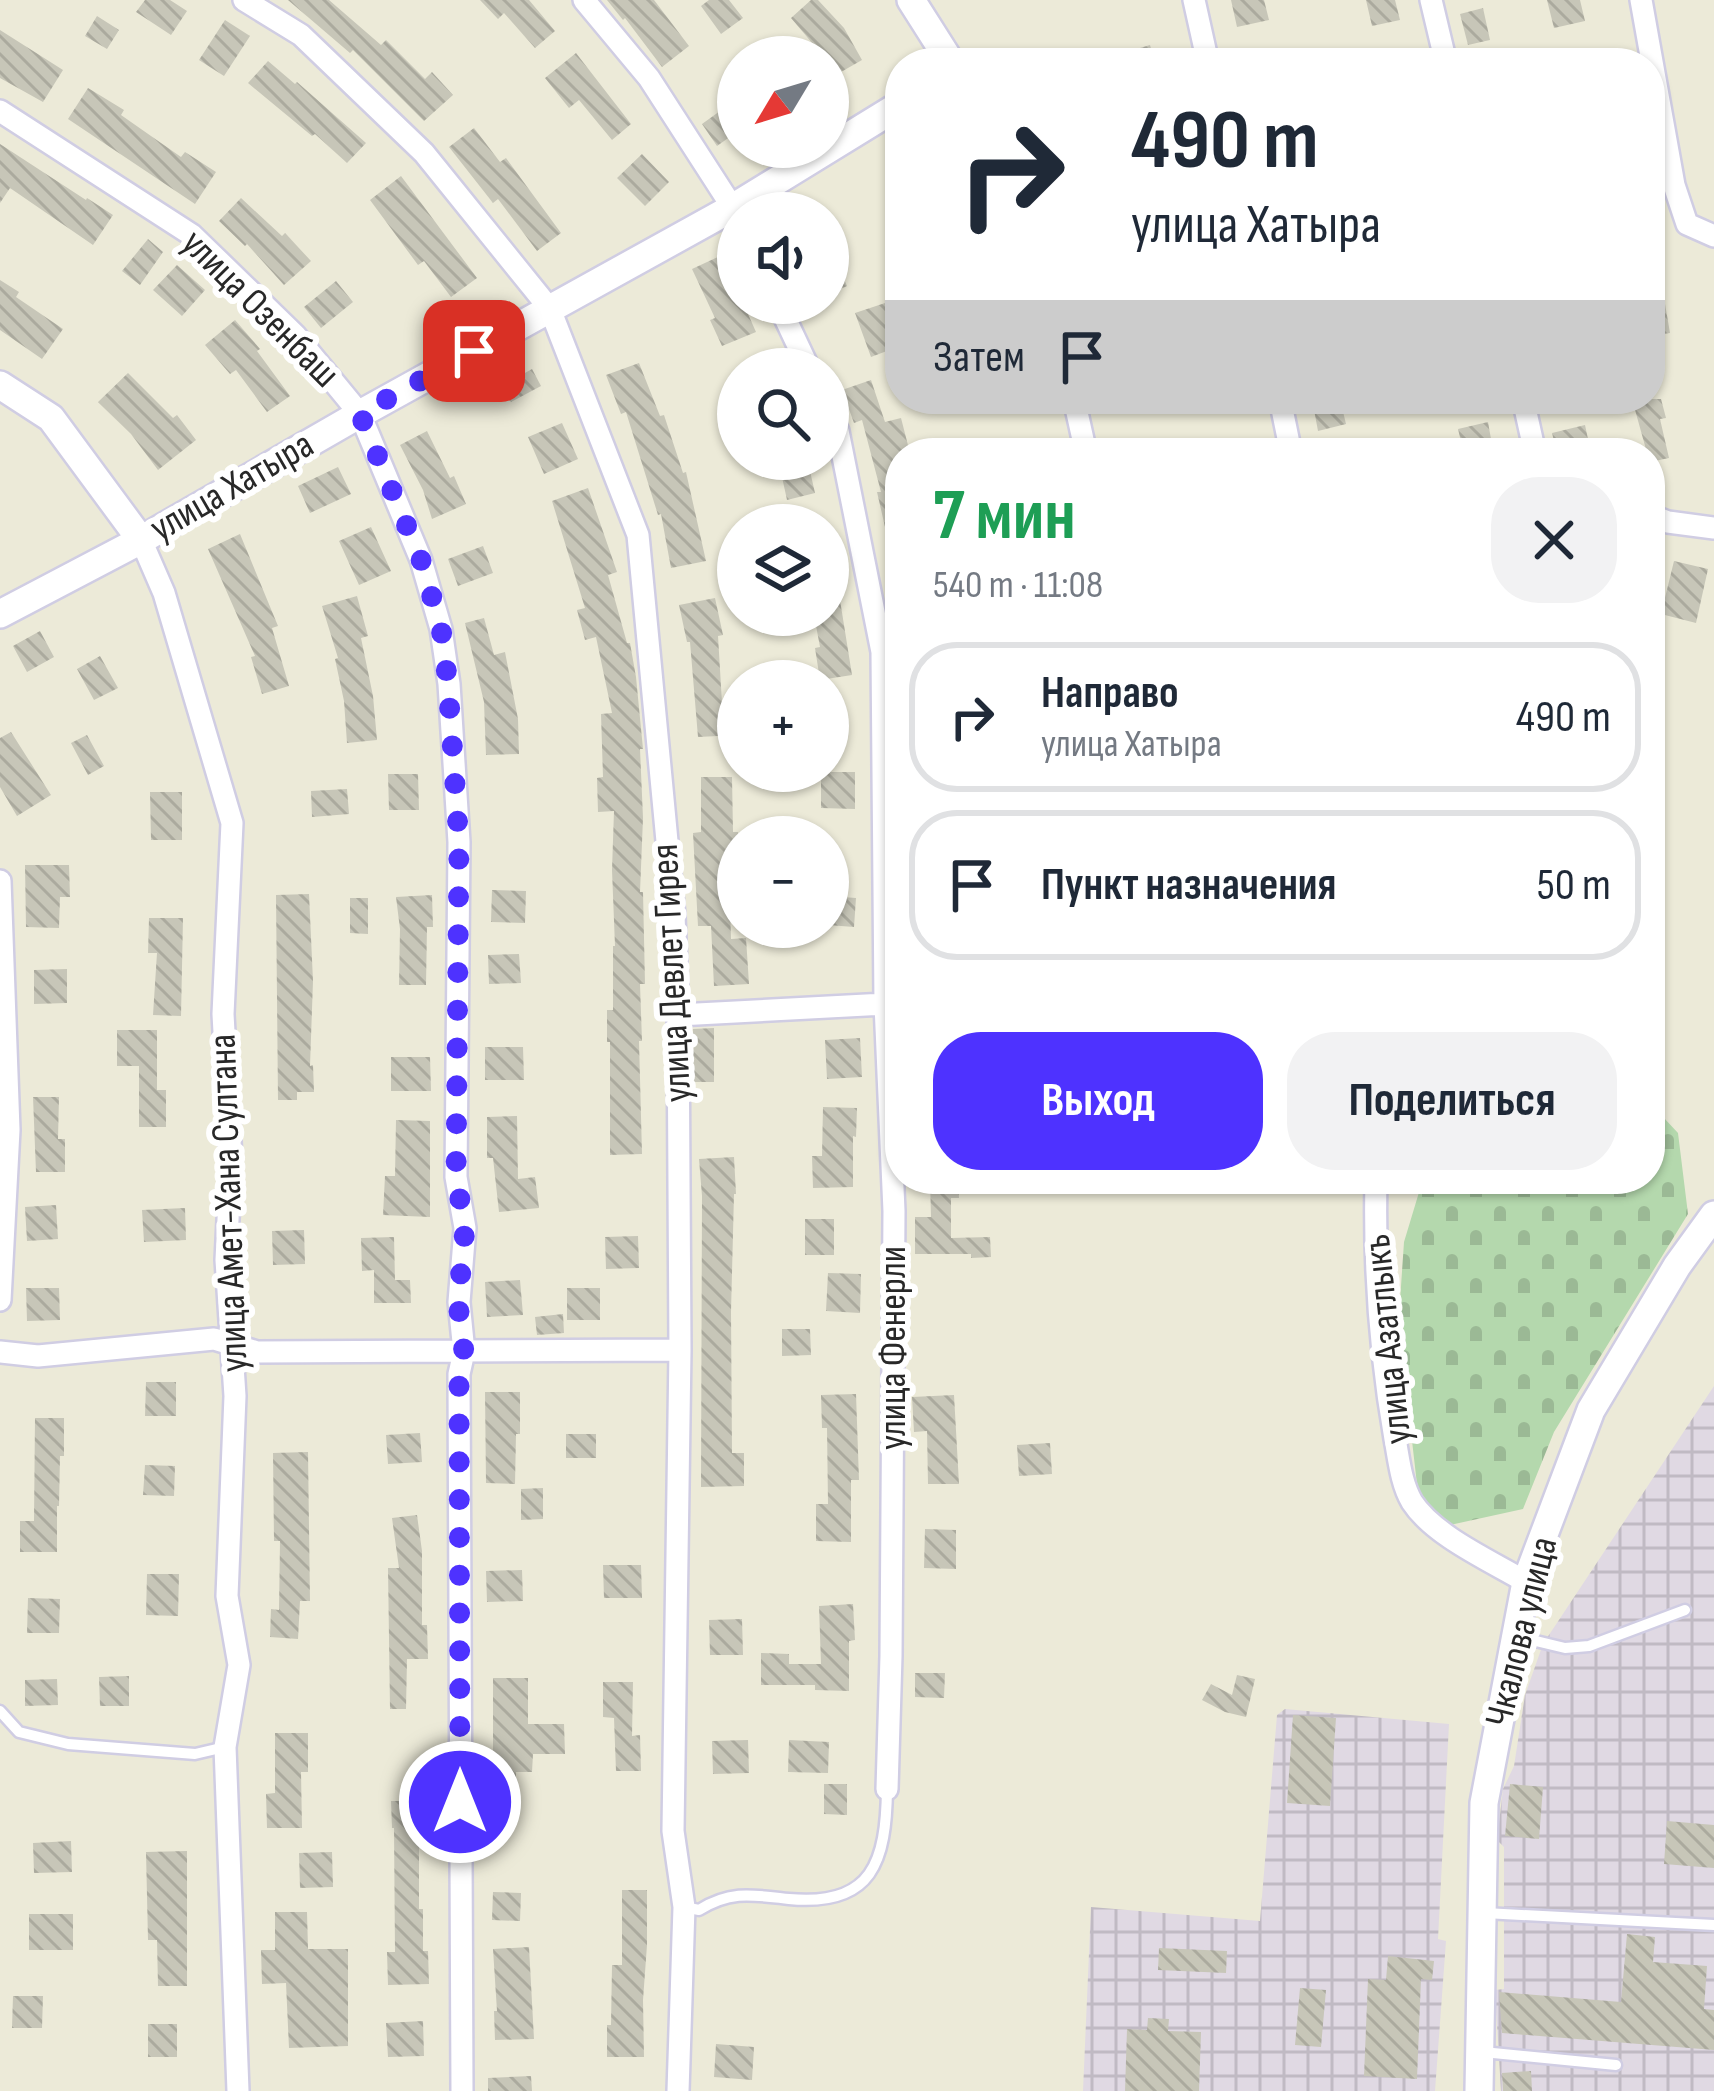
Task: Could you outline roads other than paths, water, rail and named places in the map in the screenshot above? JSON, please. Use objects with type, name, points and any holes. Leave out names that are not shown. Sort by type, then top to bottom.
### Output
[{"type":"street","name":"улица Девлет Гирея","points":[[244,0],[301,35],[424,154],[550,309],[638,535],[674,915],[678,1016],[680,1350],[674,1831],[685,1906],[678,2091]]},
{"type":"street","points":[[584,0],[649,78],[724,192]]},
{"type":"street","points":[[911,0],[941,48]]},
{"type":"street","points":[[1194,0],[1205,48]]},
{"type":"street","points":[[1431,0],[1442,48]]},
{"type":"street","points":[[1641,0],[1650,48]]},
{"type":"street","name":"улица Озенбаш","points":[[0,111],[191,235],[295,335],[360,414],[421,560],[441,628],[459,842],[456,1177],[465,1228],[458,1303],[464,1352],[459,1374],[462,2091]]},
{"type":"street","name":"улица Хатыра","points":[[765,192],[885,115]]},
{"type":"street","points":[[1665,135],[1687,224],[1714,236]]},
{"type":"street","name":"улица Хатыра","points":[[0,614],[717,221]]},
{"type":"street","name":"улица Амет-Хана Султана","points":[[0,385],[52,418],[141,540],[164,593],[232,823],[223,1014],[231,1159],[226,1260],[235,1396],[227,1596],[238,1665],[226,1748],[238,2091]]},
{"type":"street","name":"улица Фенерли","points":[[848,480],[882,652],[885,1004]]},
{"type":"street","points":[[1665,521],[1714,529]]},
{"type":"street","points":[[0,881],[9,1130],[0,1300]]},
{"type":"street","points":[[678,1016],[885,1004]]},
{"type":"street","name":"улица Фенерли","points":[[887,1789],[893,1194]]},
{"type":"street","name":"улица Азатлыкъ","points":[[1376,1194],[1374,1250],[1388,1400],[1403,1481],[1414,1504],[1435,1526],[1526,1582]]},
{"type":"street","name":"Чкалова улица","points":[[1479,2091],[1484,1803],[1526,1582],[1591,1410],[1696,1236],[1714,1215]]},
{"type":"street","points":[[0,1352],[38,1356],[214,1339],[257,1352],[680,1350]]},
{"type":"lane","points":[[1515,1636],[1565,1648],[1589,1646],[1685,1610]]},
{"type":"lane","points":[[0,1711],[19,1732],[68,1744],[195,1754],[226,1748]]},
{"type":"lane","points":[[685,1906],[699,1910],[718,1898],[754,1894],[794,1900],[831,1899],[852,1892],[881,1852],[887,1789]]},
{"type":"lane","points":[[1482,1913],[1714,1925]]},
{"type":"lane","points":[[1479,2051],[1616,2065]]}]
